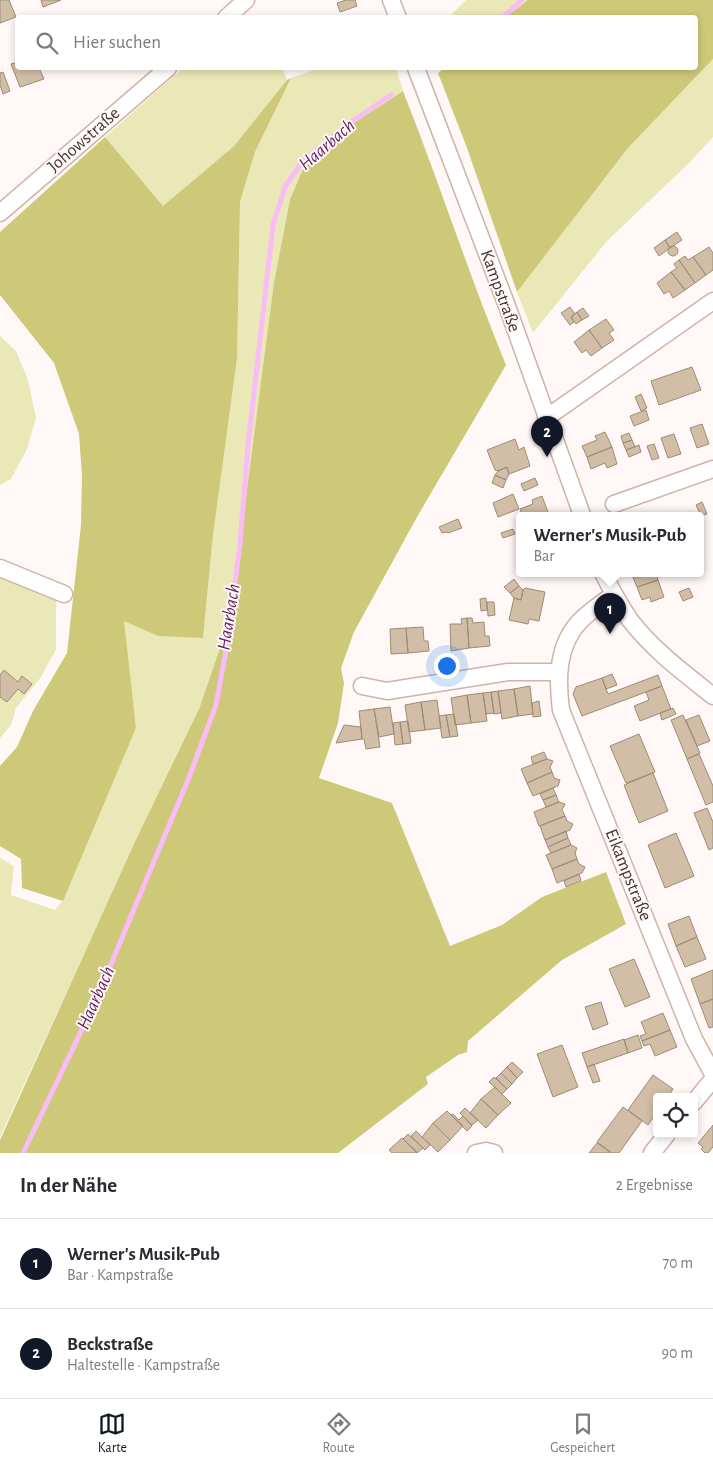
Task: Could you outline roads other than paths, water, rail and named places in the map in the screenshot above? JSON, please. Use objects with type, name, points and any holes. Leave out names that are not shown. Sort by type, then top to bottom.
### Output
[{"type":"street","points":[[229,15],[246,0]]},
{"type":"street","points":[[391,0],[397,15]]},
{"type":"street","name":"Johowstraße","points":[[0,213],[166,70]]},
{"type":"street","name":"Kampstraße","points":[[417,70],[507,306],[581,512]]},
{"type":"street","points":[[546,418],[713,301]]},
{"type":"street","points":[[614,504],[713,470]]},
{"type":"street","points":[[0,568],[64,594]]},
{"type":"street","points":[[605,577],[631,620],[679,669],[713,696]]},
{"type":"street","name":"Eikampstraße","points":[[614,594],[579,622],[566,643],[558,672],[561,710],[694,1039],[713,1074]]},
{"type":"street","points":[[362,686],[387,690],[508,672],[558,672]]},
{"type":"street","points":[[698,1097],[713,1079]]},
{"type":"street","points":[[652,1153],[664,1138]]},
{"type":"street","points":[[476,1153],[486,1150],[494,1153]]},
{"type":"waterway","points":[[505,15],[522,0]]},
{"type":"waterway","name":"Haarbach","points":[[23,1153],[96,1000],[188,780],[216,705],[227,645],[240,544],[248,445],[273,225],[285,187],[301,163],[344,127],[391,95]]},
{"type":"place","name":"Beckstraße","points":[[547,457]]},
{"type":"place","name":"Werner's Musik-Pub","points":[[610,634]]}]
